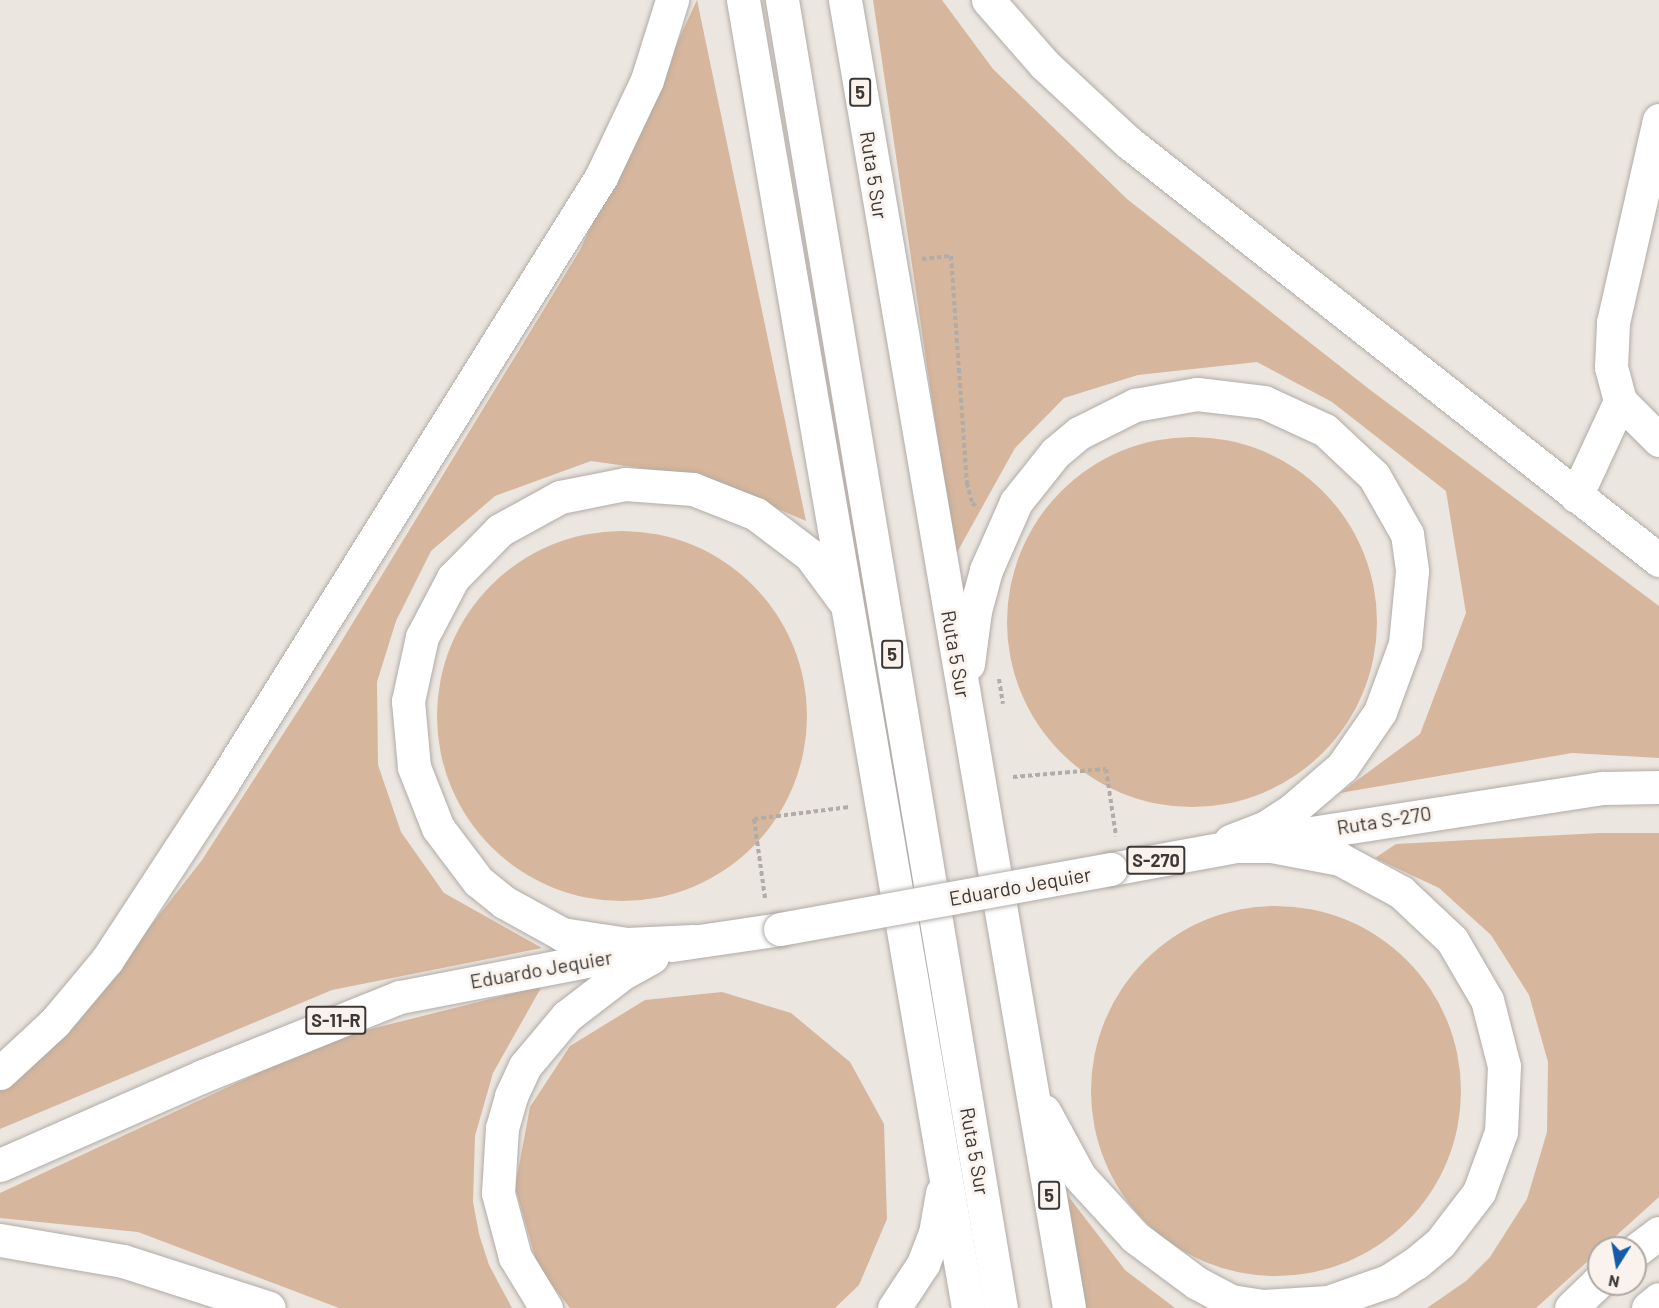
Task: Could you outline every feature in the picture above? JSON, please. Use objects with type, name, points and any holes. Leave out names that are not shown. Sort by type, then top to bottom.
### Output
[{"type":"main road","points":[[0,1073],[55,1022],[107,960],[222,784],[601,177],[647,80],[672,0]]},
{"type":"main road","points":[[743,0],[883,802],[968,1308]]},
{"type":"main road","name":"Ruta 5 Sur","points":[[782,0],[1001,1308]]},
{"type":"main road","name":"Ruta 5 Sur","points":[[845,0],[1069,1308]]},
{"type":"main road","points":[[988,0],[1046,65],[1128,142],[1659,560]]},
{"type":"main road","points":[[1659,120],[1613,323],[1611,368],[1620,401],[1659,440]]},
{"type":"main road","points":[[968,720],[969,647],[987,570],[1016,502],[1055,453],[1106,417],[1166,397],[1231,396],[1264,402],[1305,419],[1351,451],[1374,476],[1407,534],[1412,580],[1405,644],[1380,712],[1342,767],[1318,790],[1273,822],[1201,852]]},
{"type":"main road","points":[[1576,496],[1620,401]]},
{"type":"main road","points":[[693,942],[627,944],[562,934],[504,902],[456,856],[424,799],[409,734],[413,668],[435,606],[475,552],[529,512],[592,488],[660,483],[726,499],[785,532],[810,555],[849,610]]},
{"type":"main road","name":"Ruta S-270","points":[[1111,869],[1460,808],[1603,788],[1659,787]]},
{"type":"main road","points":[[1029,1081],[1080,1177],[1107,1210],[1165,1261],[1231,1301],[1295,1307],[1359,1294],[1416,1263],[1461,1218],[1492,1163],[1506,1100],[1504,1066],[1487,1000],[1452,940],[1401,892],[1340,859],[1271,846],[1201,852]]},
{"type":"main road","name":"Eduardo Jequier","points":[[0,1165],[203,1076],[400,997],[693,942],[780,929],[1111,869]]},
{"type":"main road","points":[[546,1308],[515,1257],[498,1193],[502,1128],[511,1096],[525,1066],[575,1009],[623,973],[693,942]]},
{"type":"main road","points":[[894,1308],[923,1264],[935,1233],[942,1201],[944,1158]]},
{"type":"main road","points":[[0,1239],[123,1261],[269,1308]]},
{"type":"main road","points":[[1570,1308],[1587,1292]]},
{"type":"main road","points":[[1647,1308],[1659,1299]]},
{"type":"path","points":[[1106,769],[1115,830]]},
{"type":"path","points":[[764,892],[754,819],[883,802]]},
{"type":"shaded area","points":[[697,0],[806,521],[704,477],[591,461],[495,496],[431,551],[396,621],[377,682],[378,765],[401,832],[444,893],[542,948],[332,990],[0,1129],[0,1085],[68,1032],[202,860],[321,675],[580,250]]},
{"type":"shaded area","points":[[873,0],[942,0],[993,69],[1127,199],[1369,389],[1659,606],[1659,758],[1572,753],[1340,793],[1420,734],[1466,613],[1446,491],[1332,402],[1257,362],[1138,375],[1064,398],[1015,448],[955,556]]},
{"type":"shaded area","points":[[1192,437],[1228,440],[1263,451],[1295,468],[1323,491],[1346,519],[1363,551],[1374,586],[1377,622],[1374,658],[1363,693],[1346,725],[1323,753],[1295,776],[1263,793],[1228,804],[1192,807],[1156,804],[1121,793],[1089,776],[1061,753],[1038,725],[1021,693],[1010,658],[1007,622],[1010,586],[1021,551],[1038,519],[1061,491],[1089,468],[1121,451],[1156,440]]},
{"type":"shaded area","points":[[622,531],[658,534],[693,545],[725,562],[753,585],[776,613],[793,645],[804,680],[807,716],[804,752],[793,787],[776,819],[753,847],[725,870],[693,887],[658,898],[622,901],[586,898],[551,887],[519,870],[491,847],[468,819],[451,787],[440,752],[437,716],[440,680],[451,645],[468,613],[491,585],[519,562],[551,545],[586,534]]},
{"type":"shaded area","points":[[1600,833],[1659,833],[1659,1197],[1616,1236],[1587,1236],[1587,1262],[1536,1308],[1427,1308],[1466,1281],[1490,1257],[1527,1199],[1547,1132],[1548,1062],[1529,995],[1491,935],[1439,888],[1375,858],[1396,844]]},
{"type":"shaded area","points":[[1276,906],[1312,909],[1347,920],[1379,937],[1407,960],[1430,988],[1447,1020],[1458,1055],[1461,1091],[1458,1127],[1447,1162],[1430,1194],[1407,1222],[1379,1245],[1347,1262],[1312,1273],[1276,1276],[1240,1273],[1205,1262],[1173,1245],[1145,1222],[1122,1194],[1105,1162],[1094,1127],[1091,1091],[1094,1055],[1105,1020],[1122,988],[1145,960],[1173,937],[1205,920],[1240,909]]},
{"type":"shaded area","points":[[542,986],[493,1073],[475,1136],[473,1202],[479,1234],[489,1265],[512,1308],[339,1308],[138,1232],[0,1218],[0,1193],[331,1039]]},
{"type":"shaded area","points":[[722,992],[791,1013],[850,1062],[884,1124],[887,1219],[859,1285],[835,1308],[570,1308],[538,1267],[515,1187],[530,1107],[570,1046],[645,1000]]},
{"type":"shaded area","points":[[1062,1188],[1125,1270],[1175,1308],[1083,1308]]}]
